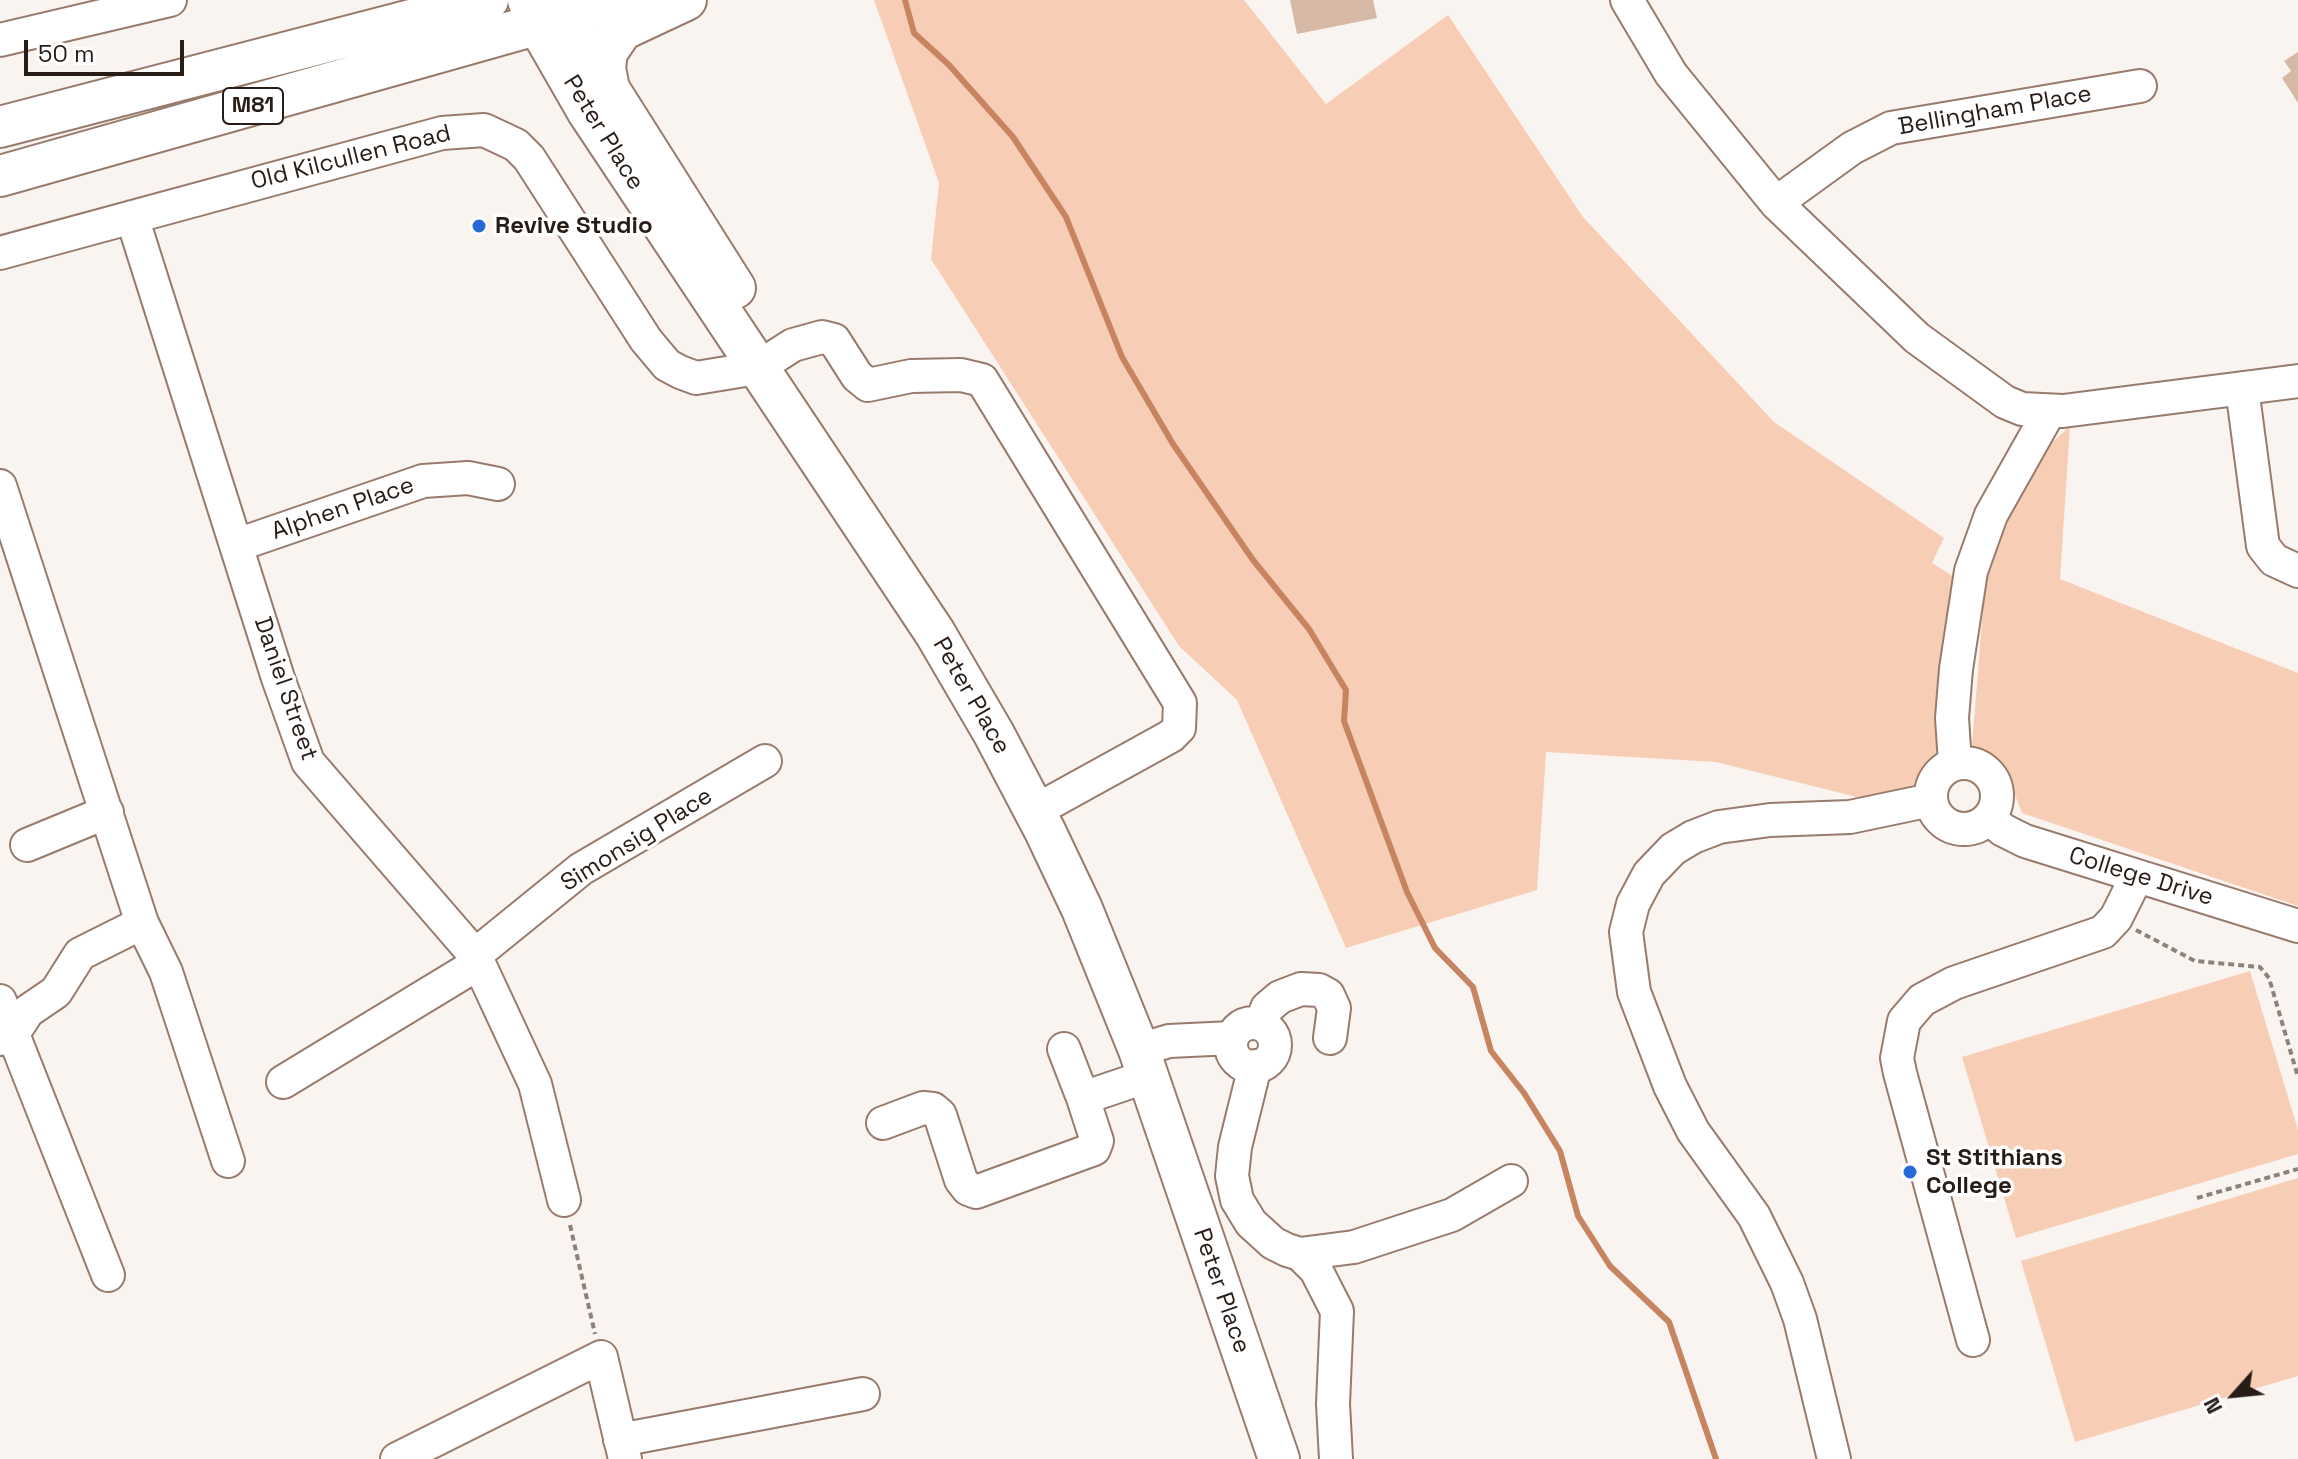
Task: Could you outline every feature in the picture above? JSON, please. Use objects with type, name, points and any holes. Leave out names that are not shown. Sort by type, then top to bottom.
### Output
[{"type":"main road","points":[[360,32],[414,0]]},
{"type":"main road","name":"M81","points":[[0,127],[488,0]]},
{"type":"main road","name":"M81","points":[[0,176],[549,10],[624,0]]},
{"type":"main road","points":[[609,89],[605,62],[617,36],[645,17],[686,0]]},
{"type":"main road","name":"Peter Place","points":[[549,10],[609,89],[766,361]]},
{"type":"main road","name":"Peter Place","points":[[549,10],[588,112],[766,361],[1016,730],[1044,806],[1086,863],[1119,976],[1290,1459]]},
{"type":"main road","name":"Peter Place","points":[[1147,1057],[1279,1459]]},
{"type":"street","points":[[0,40],[170,0]]},
{"type":"street","points":[[1627,0],[1663,63],[1776,203],[1917,338],[1974,383],[2014,406],[2049,412],[2298,381]]},
{"type":"street","name":"Bellingham Place","points":[[1776,203],[1852,148],[1891,128],[2140,86]]},
{"type":"street","name":"Old Kilcullen Road","points":[[0,253],[442,133],[484,130],[516,145],[529,158],[646,340],[667,365],[696,378],[766,361],[807,340],[829,338],[844,350],[857,376],[868,385],[911,376],[971,376],[982,380],[1180,703],[1179,728],[1171,736],[1044,806]]},
{"type":"street","name":"Daniel Street","points":[[132,217],[308,762],[477,959],[535,1084],[564,1200]]},
{"type":"street","points":[[2242,388],[2263,546],[2274,560],[2298,571]]},
{"type":"street","points":[[1955,763],[1952,718],[1956,669],[1973,563],[1991,515],[2049,412]]},
{"type":"street","name":"Alphen Place","points":[[237,545],[423,481],[468,478],[498,484]]},
{"type":"street","points":[[0,486],[142,923],[166,972],[228,1161]]},
{"type":"street","name":"Simonsig Place","points":[[283,1082],[477,959],[581,869],[765,761]]},
{"type":"street","points":[[1955,763],[1977,764],[1993,778],[1998,799],[1989,818],[1970,829],[1959,829],[1939,818],[1931,800],[1937,776],[1955,763]]},
{"type":"street","points":[[1844,1459],[1831,1444],[1800,1319],[1782,1271],[1754,1216],[1693,1131],[1670,1086],[1634,992],[1626,932],[1633,904],[1649,874],[1673,849],[1693,837],[1719,827],[1770,820],[1850,817],[1931,800]]},
{"type":"street","points":[[27,845],[107,812]]},
{"type":"street","name":"College Drive","points":[[1989,818],[2003,830],[2025,841],[2298,926]]},
{"type":"street","points":[[1973,1340],[1900,1073],[1897,1058],[1904,1021],[1922,1000],[1941,989],[2103,932],[2116,918],[2137,876]]},
{"type":"street","points":[[108,1275],[7,1017],[64,984],[80,954],[142,923]]},
{"type":"street","points":[[1261,1024],[1264,1012],[1280,997],[1301,989],[1319,990],[1328,995],[1334,1008],[1330,1038]]},
{"type":"street","points":[[1083,1098],[1147,1057],[1232,1038],[1243,1025],[1261,1024],[1273,1036],[1274,1048],[1265,1063],[1255,1066],[1236,1058],[1232,1038]]},
{"type":"street","points":[[883,1123],[923,1108],[933,1109],[940,1115],[961,1180],[968,1189],[976,1192],[1094,1149],[1097,1141],[1064,1049]]},
{"type":"street","points":[[1255,1066],[1235,1147],[1232,1176],[1237,1200],[1251,1223],[1273,1243],[1300,1254],[1316,1270],[1332,1296],[1338,1326],[1333,1404],[1336,1459]]},
{"type":"street","points":[[1300,1254],[1342,1249],[1452,1215],[1511,1181]]},
{"type":"street","points":[[1332,1296],[1342,1249]]},
{"type":"street","points":[[397,1459],[601,1357],[622,1450],[863,1394]]},
{"type":"path","points":[[2116,918],[2195,961],[2260,967],[2269,978],[2298,1077]]},
{"type":"path","points":[[2197,1198],[2298,1169]]},
{"type":"path","points":[[564,1200],[601,1357]]},
{"type":"shaded area","points":[[874,0],[1244,0],[1326,104],[1448,15],[1583,217],[1774,422],[1944,538],[1932,563],[1956,578],[1936,705],[1936,760],[1908,793],[1865,799],[1716,762],[1546,752],[1537,890],[1346,948],[1237,700],[1179,646],[931,259],[939,183]]},
{"type":"shaded area","points":[[2070,426],[2060,579],[2298,673],[2298,906],[2022,813],[2006,772],[1972,747],[1987,557],[2037,456]]},
{"type":"shaded area","points":[[2250,971],[2298,1130],[2298,1154],[2016,1238],[1962,1057]]},
{"type":"shaded area","points":[[2298,1178],[2298,1376],[2075,1442],[2021,1261]]},
{"type":"building","points":[[1290,0],[1373,0],[1377,18],[1297,34]]},
{"type":"building","points":[[2298,52],[2298,103],[2282,78],[2291,71],[2284,61]]},
{"type":"waterway","points":[[905,0],[914,33],[949,65],[1013,137],[1066,217],[1122,357],[1173,444],[1253,560],[1309,629],[1346,690],[1344,721],[1407,892],[1435,948],[1473,987],[1491,1051],[1524,1093],[1560,1151],[1578,1216],[1610,1266],[1669,1322],[1716,1459]]},
{"type":"place","name":"Revive Studio","points":[[479,226]]},
{"type":"place","name":"St Stithians College","points":[[1910,1172]]}]
